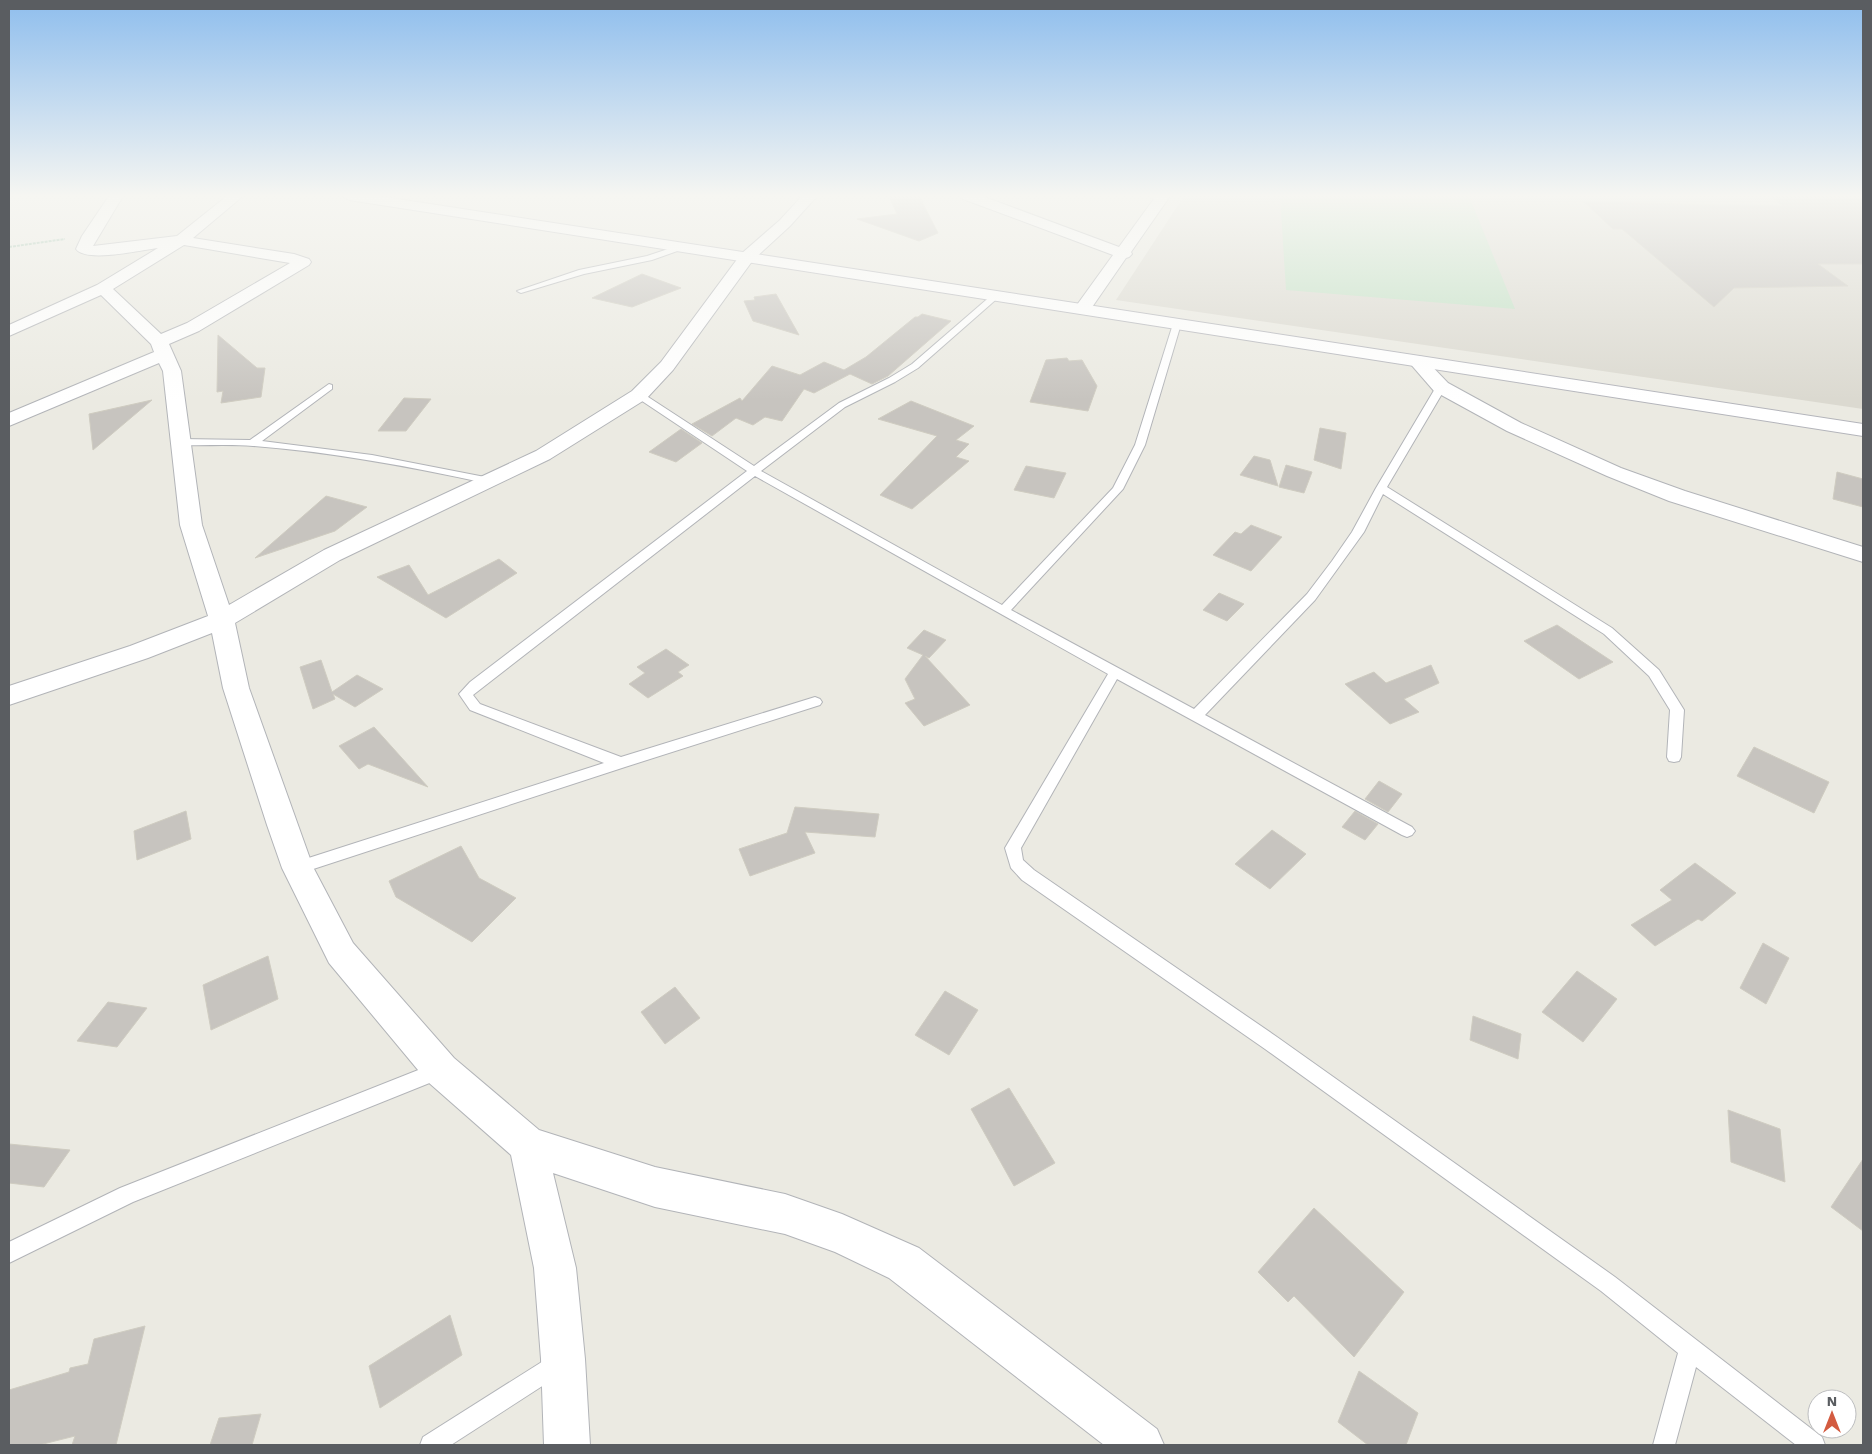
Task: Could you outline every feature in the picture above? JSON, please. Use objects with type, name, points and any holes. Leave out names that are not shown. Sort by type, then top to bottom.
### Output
[{"type":"street","points":[[9,331],[104,288],[143,264]]},
{"type":"street","points":[[9,420],[161,348],[300,264]]},
{"type":"street","points":[[9,696],[139,652],[222,620],[332,556],[562,445],[639,395],[672,360],[742,264]]},
{"type":"street","points":[[791,264],[1863,430]]},
{"type":"street","points":[[1082,310],[1117,264]]},
{"type":"street","points":[[104,288],[161,348],[172,371],[191,525],[222,620],[236,688],[298,868],[341,953],[441,1070],[528,1145],[655,1187],[785,1214],[842,1234],[904,1263],[1141,1445]]},
{"type":"street","points":[[1417,361],[1441,387],[1514,427],[1614,472],[1677,496],[1863,555]]},
{"type":"street","points":[[528,1145],[555,1268],[563,1359],[567,1445]]},
{"type":"lane","points":[[521,290],[582,272],[621,264]]},
{"type":"lane","points":[[620,763],[475,707],[466,694],[475,685],[842,405],[892,380],[915,366],[996,296]]},
{"type":"lane","points":[[1003,611],[1118,489],[1140,445],[1177,324]]},
{"type":"lane","points":[[252,443],[329,387]]},
{"type":"lane","points":[[1196,715],[1311,597],[1358,532],[1380,488],[1441,387]]},
{"type":"lane","points":[[639,395],[754,471],[1003,611],[1407,830]]},
{"type":"lane","points":[[180,442],[252,443],[389,459],[490,481]]},
{"type":"lane","points":[[1380,488],[1566,603],[1608,632],[1654,673],[1678,710],[1674,757]]},
{"type":"lane","points":[[1115,672],[1014,848],[1016,863],[1028,875],[1271,1043],[1608,1284],[1814,1445]]},
{"type":"lane","points":[[298,868],[620,763],[815,702]]},
{"type":"lane","points":[[9,1252],[127,1195],[441,1070]]},
{"type":"lane","points":[[1664,1445],[1690,1349]]},
{"type":"lane","points":[[431,1445],[563,1359]]},
{"type":"shaded area","points":[[1140,264],[1863,264],[1863,409],[1116,300]]},
{"type":"green space","points":[[1284,264],[1497,264],[1515,309],[1286,290]]},
{"type":"building","points":[[1663,264],[1863,264],[1818,264],[1848,286],[1734,288],[1714,307]]},
{"type":"building","points":[[642,274],[681,288],[632,307],[592,298]]},
{"type":"building","points":[[776,294],[799,335],[753,321],[744,301],[755,300],[754,297]]},
{"type":"building","points":[[922,314],[951,321],[888,376],[872,384],[850,374],[814,393],[804,389],[782,421],[765,417],[753,425],[736,418],[712,436],[692,424],[740,398],[742,401],[772,366],[800,375],[824,362],[844,370],[866,357],[915,317]]},
{"type":"building","points":[[218,335],[257,368],[265,368],[261,397],[221,403],[223,391],[217,392]]},
{"type":"building","points":[[1067,358],[1069,361],[1082,360],[1097,386],[1088,411],[1030,402],[1046,360]]},
{"type":"building","points":[[404,398],[431,399],[406,431],[378,431]]},
{"type":"building","points":[[152,400],[93,450],[89,414]]},
{"type":"building","points":[[911,401],[974,426],[956,440],[969,444],[956,457],[969,461],[912,509],[880,495],[937,436],[878,419]]},
{"type":"building","points":[[1320,428],[1346,433],[1341,469],[1314,460]]},
{"type":"building","points":[[681,429],[702,443],[676,462],[649,452]]},
{"type":"building","points":[[1254,456],[1270,460],[1278,486],[1240,475]]},
{"type":"building","points":[[1286,465],[1312,472],[1304,493],[1279,487]]},
{"type":"building","points":[[1026,466],[1066,473],[1054,498],[1014,490]]},
{"type":"building","points":[[1837,472],[1863,479],[1863,507],[1833,499]]},
{"type":"building","points":[[326,496],[367,507],[335,531],[255,558]]},
{"type":"building","points":[[1251,525],[1282,537],[1251,571],[1213,555],[1235,532],[1241,534]]},
{"type":"building","points":[[499,559],[517,573],[446,618],[377,577],[409,565],[428,595]]},
{"type":"building","points":[[1219,593],[1244,604],[1227,621],[1203,610]]},
{"type":"building","points":[[1557,625],[1613,662],[1579,679],[1524,641]]},
{"type":"building","points":[[924,630],[946,640],[929,658],[925,656],[970,705],[924,726],[905,703],[915,699],[905,679],[923,655],[907,648]]},
{"type":"building","points":[[666,649],[689,665],[678,672],[683,676],[648,698],[629,684],[645,673],[637,667]]},
{"type":"building","points":[[321,660],[332,692],[357,675],[383,689],[355,707],[333,694],[335,699],[313,709],[300,667]]},
{"type":"building","points":[[1431,665],[1439,683],[1404,699],[1419,712],[1390,724],[1345,684],[1374,672],[1386,683]]},
{"type":"building","points":[[374,727],[428,787],[368,764],[359,769],[339,746]]},
{"type":"building","points":[[1754,747],[1829,782],[1814,813],[1737,776]]},
{"type":"building","points":[[1379,781],[1402,794],[1388,812],[1365,799]]},
{"type":"building","points":[[795,807],[879,814],[875,837],[805,832],[815,853],[750,876],[739,849],[787,833]]},
{"type":"building","points":[[186,811],[191,839],[137,860],[134,831]]},
{"type":"building","points":[[1355,811],[1378,824],[1365,840],[1342,827]]},
{"type":"building","points":[[1272,830],[1306,854],[1270,889],[1235,864]]},
{"type":"building","points":[[461,846],[479,878],[516,898],[472,942],[396,897],[389,881]]},
{"type":"building","points":[[1695,863],[1736,893],[1702,921],[1698,919],[1655,946],[1631,925],[1672,900],[1660,890]]},
{"type":"building","points":[[1763,943],[1789,958],[1766,1004],[1740,988]]},
{"type":"building","points":[[268,956],[278,999],[211,1030],[203,985]]},
{"type":"building","points":[[1577,971],[1617,999],[1583,1042],[1542,1012]]},
{"type":"building","points":[[675,987],[700,1018],[665,1044],[641,1012]]},
{"type":"building","points":[[945,991],[978,1010],[949,1055],[915,1035]]},
{"type":"building","points":[[108,1002],[147,1008],[117,1047],[77,1041]]},
{"type":"building","points":[[1473,1016],[1521,1034],[1518,1059],[1470,1040]]},
{"type":"building","points":[[1009,1088],[1055,1163],[1014,1186],[971,1109]]},
{"type":"building","points":[[1728,1110],[1780,1129],[1785,1182],[1731,1162]]},
{"type":"building","points":[[9,1144],[70,1150],[44,1187],[9,1183]]},
{"type":"building","points":[[1863,1159],[1863,1231],[1831,1207]]},
{"type":"building","points":[[1314,1208],[1404,1292],[1354,1357],[1294,1296],[1288,1302],[1258,1272]]},
{"type":"building","points":[[450,1315],[462,1355],[380,1408],[369,1366]]},
{"type":"building","points":[[145,1326],[116,1445],[72,1445],[75,1436],[39,1445],[9,1445],[9,1390],[69,1372],[70,1368],[88,1364],[94,1339]]},
{"type":"building","points":[[1359,1371],[1418,1413],[1406,1445],[1368,1445],[1338,1422]]},
{"type":"building","points":[[261,1414],[252,1445],[210,1445],[219,1418]]}]
